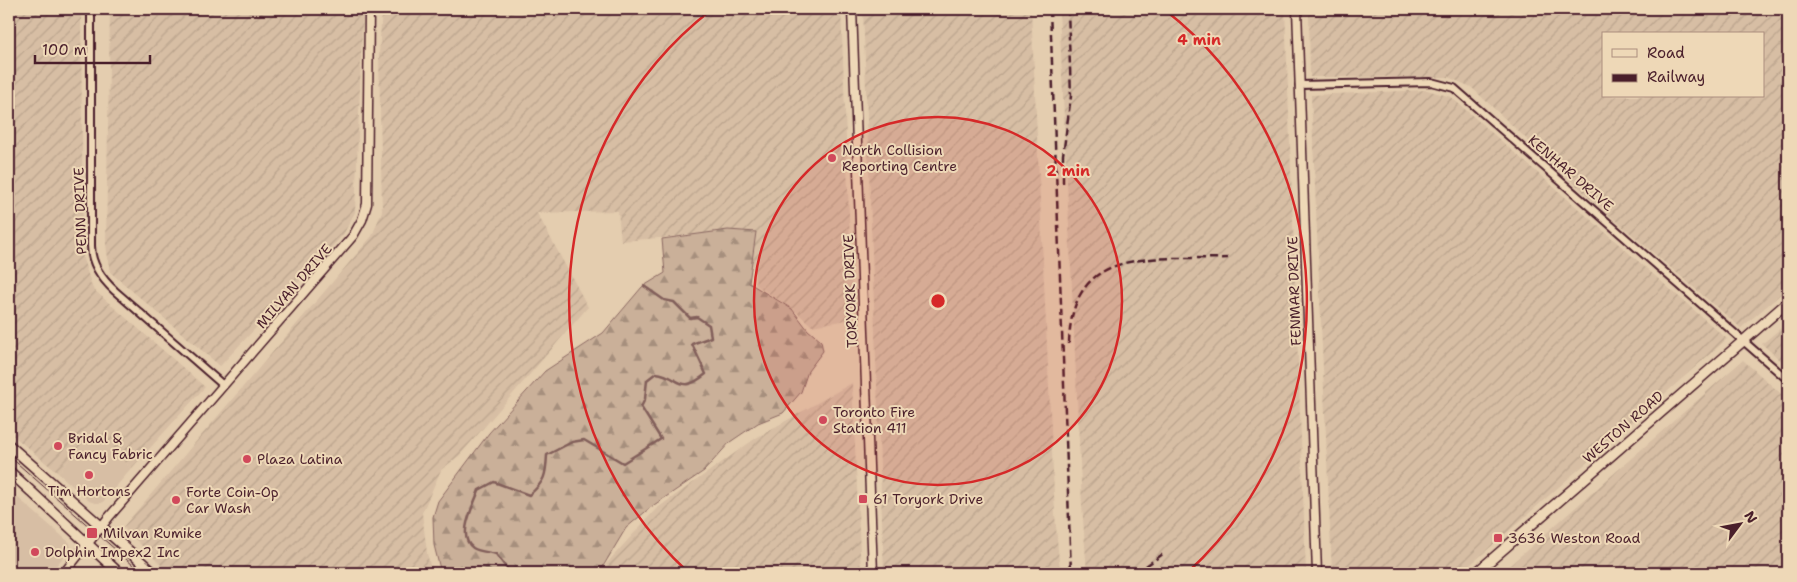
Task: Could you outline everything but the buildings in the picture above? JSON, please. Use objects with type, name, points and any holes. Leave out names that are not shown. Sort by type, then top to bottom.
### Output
[{"type":"main road","name":"WESTON ROAD","points":[[1476,573],[1788,302]]},
{"type":"main road","points":[[9,445],[154,573]]},
{"type":"main road","points":[[9,471],[119,573]]},
{"type":"street","name":"PENN DRIVE","points":[[91,9],[91,246],[94,260],[105,282],[114,291],[224,385]]},
{"type":"street","name":"MILVAN DRIVE","points":[[64,573],[102,526],[353,236],[362,220],[367,204],[369,9]]},
{"type":"street","name":"TORYORK DRIVE","points":[[852,9],[873,573]]},
{"type":"street","name":"FENMAR DRIVE","points":[[1297,9],[1317,573]]},
{"type":"street","name":"KENHAR DRIVE","points":[[1299,85],[1431,82],[1454,88],[1788,380]]},
{"type":"shaded area","points":[[9,9],[81,9],[83,259],[93,289],[205,387],[132,468],[91,433],[58,473],[9,432]]},
{"type":"shaded area","points":[[110,9],[363,9],[355,212],[343,235],[220,366],[110,272],[106,244]]},
{"type":"shaded area","points":[[382,9],[841,9],[853,319],[812,326],[794,310],[756,285],[747,231],[621,241],[618,211],[537,213],[588,307],[460,455],[441,470],[422,513],[427,553],[432,573],[169,573],[123,527],[372,236],[382,211],[379,54]]},
{"type":"shaded area","points":[[863,9],[1031,9],[1055,515],[1060,573],[884,573]]},
{"type":"shaded area","points":[[1059,9],[1285,9],[1306,573],[1087,573],[1082,505]]},
{"type":"shaded area","points":[[1309,9],[1788,9],[1788,288],[1741,328],[1594,202],[1471,87],[1448,77],[1310,77]]},
{"type":"shaded area","points":[[1427,90],[1451,97],[1727,339],[1461,573],[1332,573],[1311,95]]},
{"type":"shaded area","points":[[1788,322],[1788,367],[1762,344]]},
{"type":"shaded area","points":[[1743,360],[1788,400],[1788,573],[1501,573]]},
{"type":"shaded area","points":[[852,383],[861,573],[605,573],[606,564],[656,509],[756,438]]},
{"type":"shaded area","points":[[91,433],[132,468],[102,503],[89,501],[58,473]]},
{"type":"shaded area","points":[[9,490],[70,543],[71,548],[50,573],[26,573],[9,559]]},
{"type":"green space","points":[[728,230],[756,232],[749,283],[792,309],[808,330],[821,341],[823,351],[808,371],[801,392],[783,413],[758,423],[730,442],[704,471],[651,507],[626,528],[599,573],[441,573],[434,545],[433,517],[438,501],[489,433],[545,371],[603,333],[642,287],[665,273],[662,239]]},
{"type":"waterway","points":[[510,573],[496,554],[475,549],[468,543],[466,528],[479,490],[494,482],[529,495],[544,478],[547,455],[572,442],[584,440],[623,463],[661,439],[641,407],[645,399],[647,380],[656,373],[680,383],[690,384],[706,374],[692,344],[711,337],[709,325],[697,317],[690,318],[674,302],[664,300],[644,286]]},
{"type":"tram line","points":[[9,456],[142,573]]},
{"type":"railway","points":[[1050,9],[1071,573]]},
{"type":"railway","points":[[1063,183],[1063,155],[1071,96],[1068,9]]},
{"type":"railway","points":[[1069,344],[1073,311],[1084,288],[1101,273],[1122,264],[1146,259],[1228,258]]},
{"type":"railway","points":[[1136,573],[1163,554]]},
{"type":"place","name":"North Collision Reporting Centre","points":[[832,158]]},
{"type":"place","name":"Toronto Fire Station 411","points":[[823,420]]},
{"type":"place","name":"Bridal & Fancy Fabric","points":[[58,446]]},
{"type":"place","name":"Plaza Latina","points":[[247,459]]},
{"type":"place","name":"Tim Hortons","points":[[89,475]]},
{"type":"place","name":"61 Toryork Drive","points":[[863,499]]},
{"type":"place","name":"Forte Coin-Op Car Wash","points":[[176,500]]},
{"type":"place","name":"Milvan Rumike","points":[[92,533]]},
{"type":"place","name":"3636 Weston Road","points":[[1498,538]]},
{"type":"place","name":"Dolphin Impex2 Inc","points":[[35,552]]}]
